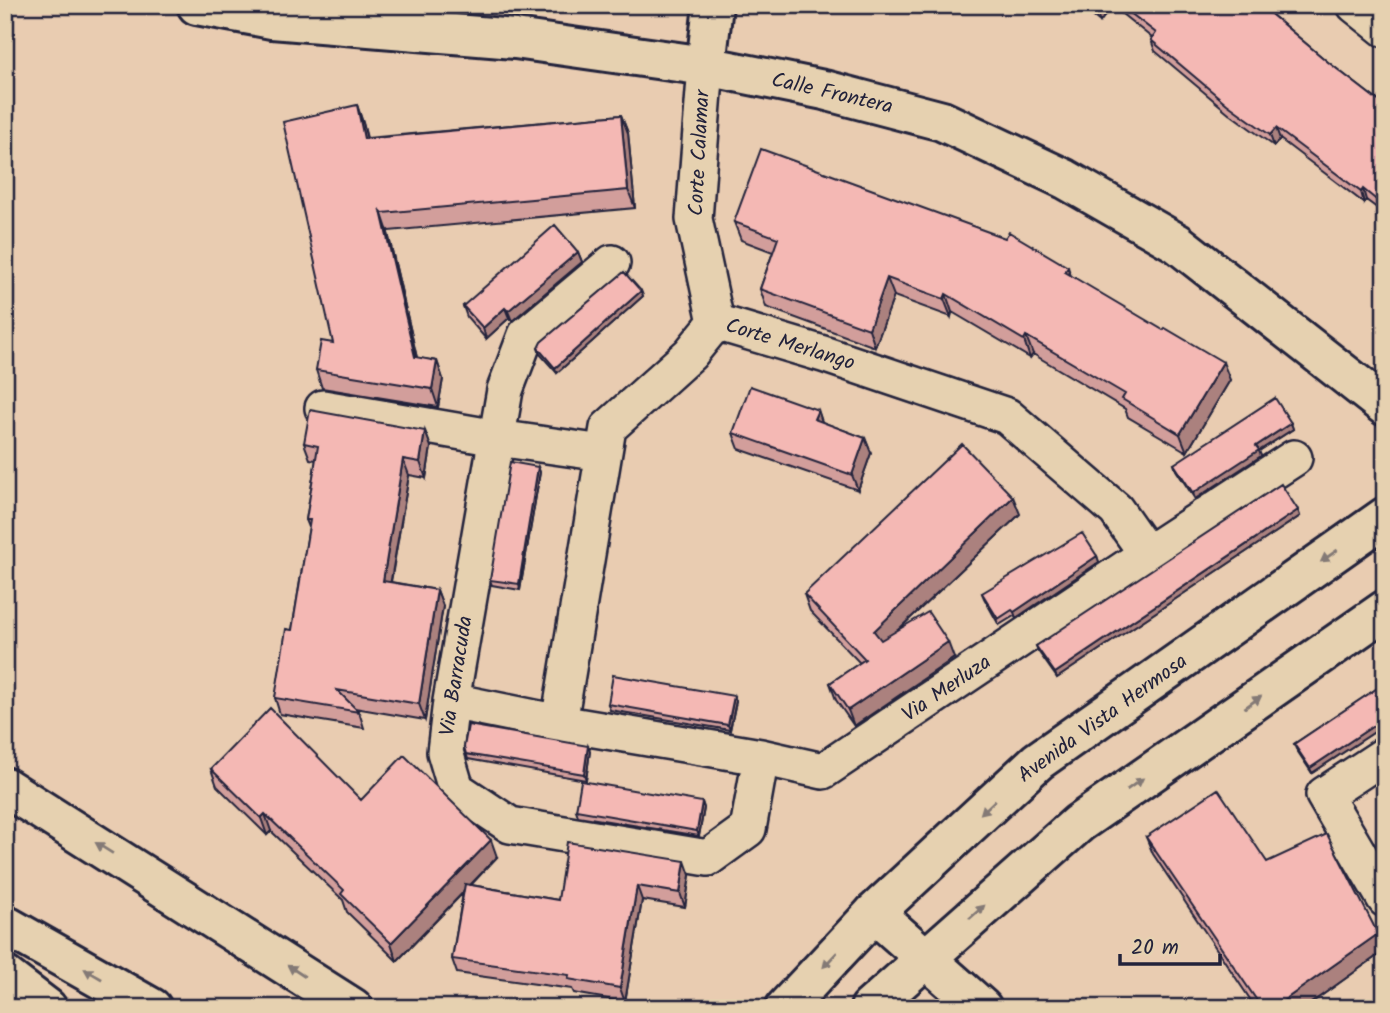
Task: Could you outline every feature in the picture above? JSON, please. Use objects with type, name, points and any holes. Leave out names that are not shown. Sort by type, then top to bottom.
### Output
[{"type":"main road","name":"Calle Frontera","points":[[197,5],[272,19],[515,39],[706,66],[824,90],[942,121],[1065,179],[1177,243],[1385,407]]},
{"type":"main road","points":[[706,66],[713,5]]},
{"type":"main road","name":"Avenida Vista Hermosa","points":[[785,1008],[874,913],[1038,761],[1385,517]]},
{"type":"main road","points":[[870,1008],[1079,823],[1385,610]]},
{"type":"main road","points":[[5,787],[353,1008]]},
{"type":"main road","points":[[874,913],[982,1008]]},
{"type":"main road","points":[[5,925],[152,1008]]},
{"type":"main road","points":[[5,976],[47,1008]]},
{"type":"street","points":[[1355,5],[1385,29]]},
{"type":"street","name":"Corte Calamar","points":[[706,66],[694,219],[716,322]]},
{"type":"street","name":"Via Barracuda","points":[[612,262],[526,335],[505,390],[451,701],[445,752],[456,789],[510,825],[708,858],[748,829],[761,757]]},
{"type":"street","name":"Corte Merlango","points":[[559,723],[608,428],[690,354],[716,322],[811,350],[1007,416],[1116,510],[1147,554]]},
{"type":"street","points":[[323,408],[603,453]]},
{"type":"street","name":"Via Merluza","points":[[559,723],[761,757],[823,771],[1294,458]]},
{"type":"street","points":[[451,701],[559,723]]},
{"type":"street","points":[[1383,889],[1324,794],[1385,755]]},
{"type":"building","points":[[1089,5],[1100,5],[1096,11]]},
{"type":"building","points":[[1120,5],[1260,5],[1385,106],[1385,207],[1276,128],[1270,135],[1227,104],[1151,40],[1156,33]]},
{"type":"building","points":[[357,105],[364,139],[621,115],[628,190],[383,213],[381,211],[415,357],[437,361],[432,389],[316,370],[321,341],[333,343],[283,122]]},
{"type":"building","points":[[761,149],[1005,238],[1009,232],[1068,267],[1065,272],[1223,362],[1180,434],[1122,399],[1125,394],[1026,336],[1024,340],[946,294],[944,299],[887,278],[869,329],[760,289],[778,238],[734,222]]},
{"type":"building","points":[[555,225],[578,252],[508,311],[505,308],[483,328],[463,306]]},
{"type":"building","points":[[624,272],[641,291],[555,368],[538,348],[541,342]]},
{"type":"building","points":[[750,386],[818,410],[814,419],[865,438],[852,475],[733,433]]},
{"type":"building","points":[[1275,398],[1291,423],[1256,446],[1259,450],[1193,493],[1174,464]]},
{"type":"building","points":[[310,410],[425,431],[420,462],[403,459],[383,581],[437,590],[419,704],[337,690],[359,712],[275,698],[286,629],[292,630],[310,520],[306,520],[318,446],[304,443]]},
{"type":"building","points":[[962,444],[1013,497],[874,631],[881,640],[928,612],[948,642],[848,710],[830,683],[865,659],[804,594]]},
{"type":"building","points":[[510,462],[538,467],[519,584],[490,580]]},
{"type":"building","points":[[1281,484],[1298,510],[1055,673],[1036,646]]},
{"type":"building","points":[[1082,533],[1097,556],[1014,612],[1012,610],[998,619],[982,593]]},
{"type":"building","points":[[613,675],[734,696],[728,725],[608,704]]},
{"type":"building","points":[[1385,683],[1385,718],[1310,768],[1294,744]]},
{"type":"building","points":[[270,708],[361,800],[404,755],[491,840],[391,943],[341,894],[344,890],[265,814],[261,818],[211,769]]},
{"type":"building","points":[[468,725],[588,746],[584,774],[466,754],[464,747]]},
{"type":"building","points":[[581,781],[702,802],[697,831],[576,810]]},
{"type":"building","points":[[1218,789],[1267,862],[1327,834],[1378,934],[1273,1008],[1262,1008],[1146,837]]},
{"type":"building","points":[[567,842],[685,861],[680,893],[637,886],[620,988],[568,979],[569,975],[452,959],[465,884],[558,900]]}]
